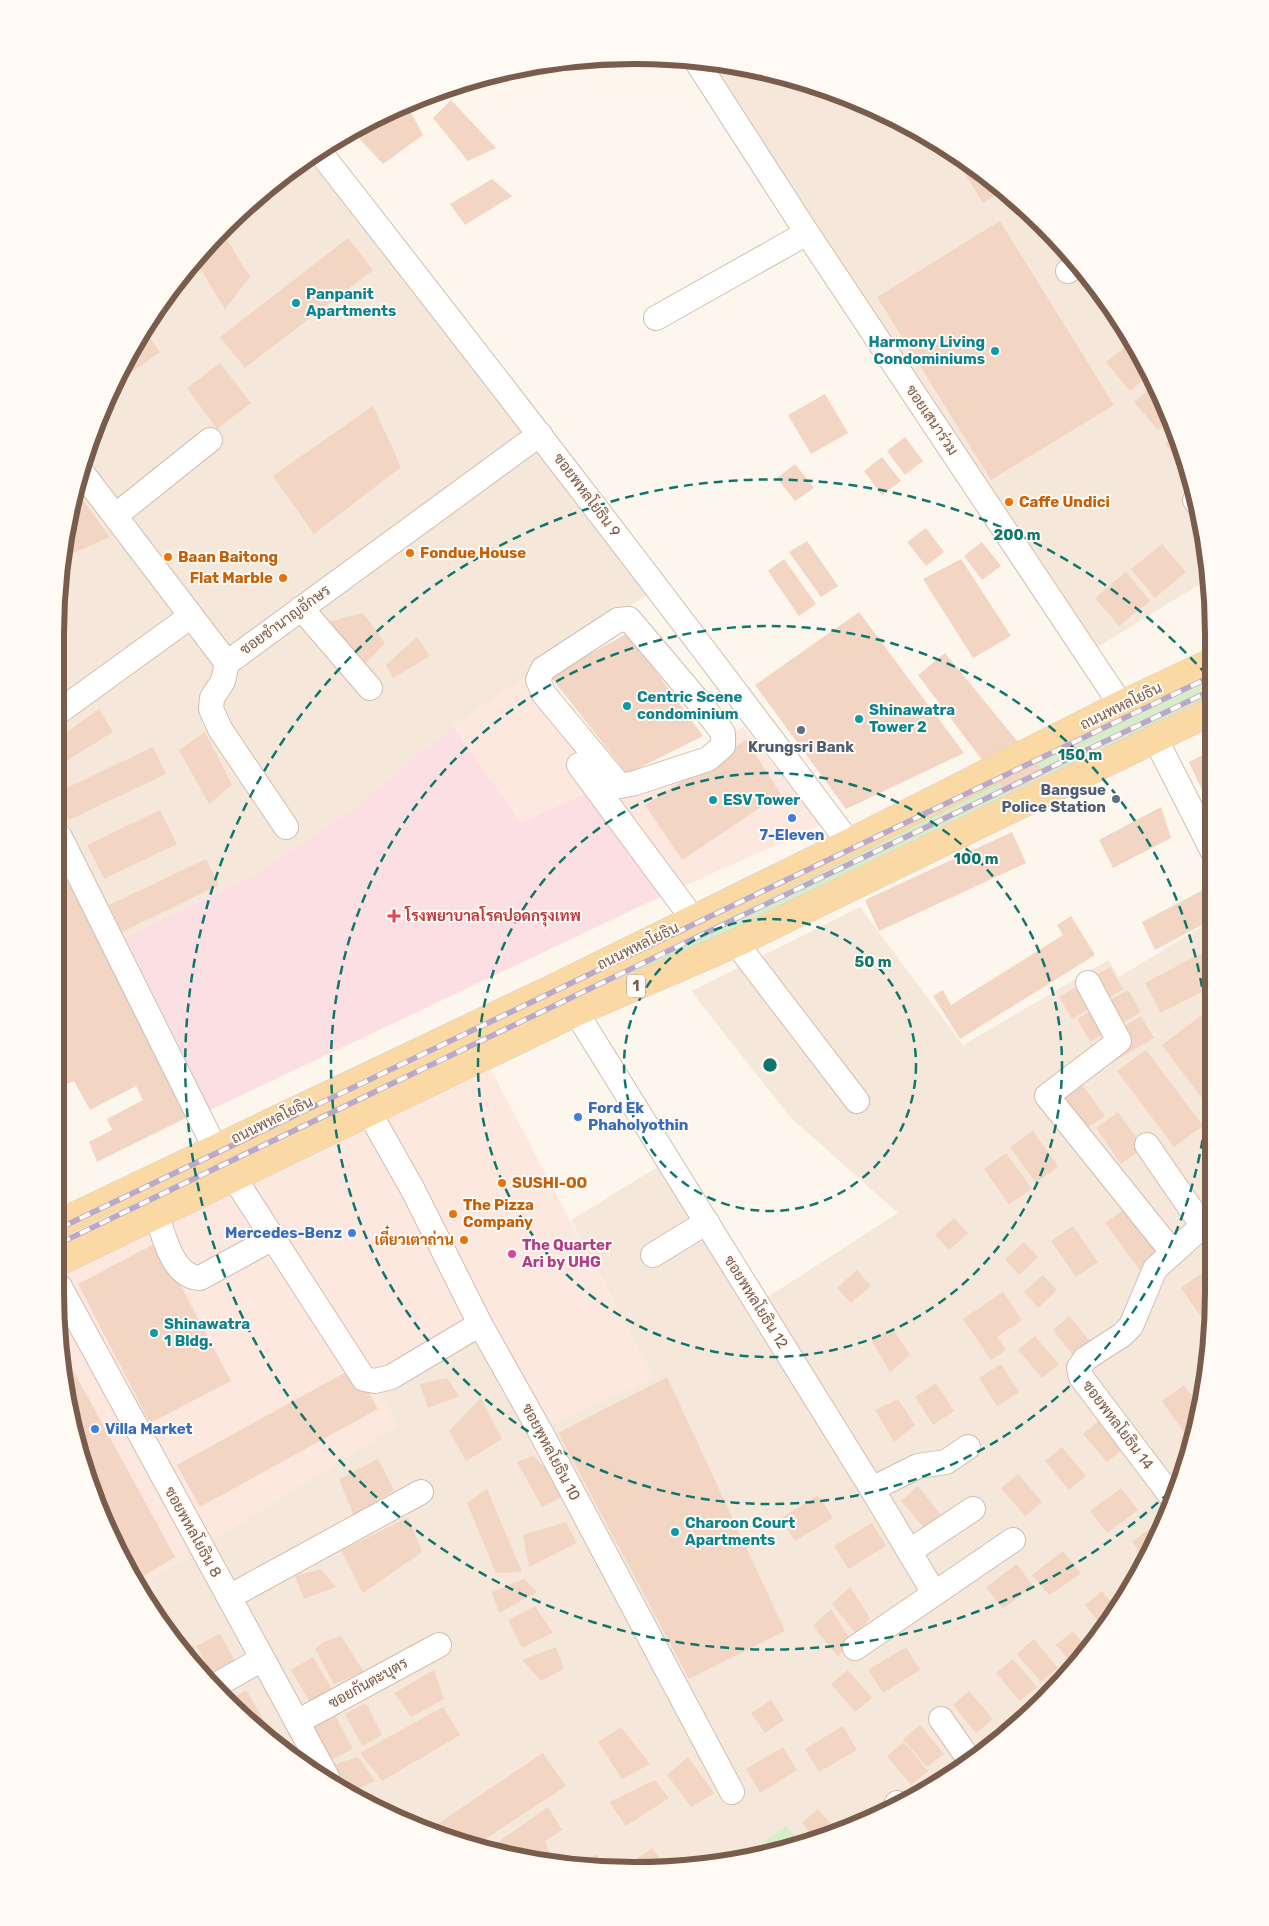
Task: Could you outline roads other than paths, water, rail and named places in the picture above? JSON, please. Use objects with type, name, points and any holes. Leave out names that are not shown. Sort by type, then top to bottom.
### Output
[{"type":"main road","name":"ถนนพหลโยธิน","points":[[64,1221],[354,1081],[553,988],[849,843],[1121,705],[1205,665]]},
{"type":"main road","name":"1","points":[[64,1259],[576,1012],[736,943],[1205,714]]},
{"type":"main road","points":[[354,1081],[369,1112]]},
{"type":"main road","points":[[98,1203],[113,1234]]},
{"type":"street","name":"ซอยเสนาร่วม","points":[[700,68],[807,233],[1121,705]]},
{"type":"street","name":"ซอยพหลโยธิน 9","points":[[323,156],[540,434],[849,843]]},
{"type":"street","points":[[656,318],[807,233]]},
{"type":"street","name":"ซอยชำนาญอักษร","points":[[86,478],[227,663],[540,434]]},
{"type":"street","points":[[115,516],[210,440]]},
{"type":"street","points":[[301,608],[370,688]]},
{"type":"street","points":[[64,708],[191,616]]},
{"type":"street","points":[[629,619],[704,708],[722,733],[723,746],[708,759],[635,783],[620,786],[544,694],[538,680],[543,669],[618,620],[629,619]]},
{"type":"street","points":[[227,663],[223,680],[212,698],[211,709],[220,729],[286,827]]},
{"type":"street","points":[[704,708],[736,691]]},
{"type":"street","points":[[1155,738],[1205,836]]},
{"type":"street","points":[[579,765],[693,919]]},
{"type":"street","points":[[64,845],[215,1148]]},
{"type":"street","points":[[736,943],[857,1102]]},
{"type":"street","points":[[1088,983],[1118,1041],[1047,1096],[1173,1253]]},
{"type":"street","name":"ซอยพหลโยธิน 12","points":[[576,1012],[872,1489],[934,1593]]},
{"type":"street","name":"ซอยพหลโยธิน 10","points":[[369,1112],[412,1190],[480,1324],[646,1618],[732,1792]]},
{"type":"street","points":[[1147,1145],[1205,1221]]},
{"type":"street","points":[[233,1176],[364,1379],[375,1381],[391,1377],[480,1324]]},
{"type":"street","points":[[156,1214],[166,1244],[177,1264],[189,1276],[196,1278],[200,1278],[273,1238]]},
{"type":"street","points":[[653,1255],[706,1222]]},
{"type":"street","name":"ซอยพหลโยธิน 14","points":[[1168,1493],[1081,1377],[1079,1368],[1085,1359],[1122,1335],[1131,1326],[1155,1269],[1205,1223]]},
{"type":"street","name":"ซอยพหลโยธิน 8","points":[[64,1295],[323,1770]]},
{"type":"street","points":[[872,1489],[918,1466],[946,1462],[968,1447]]},
{"type":"street","points":[[228,1597],[421,1492]]},
{"type":"street","points":[[910,1551],[973,1508]]},
{"type":"street","points":[[855,1648],[1013,1540]]},
{"type":"street","name":"ซอยกันตะบุตร","points":[[296,1722],[438,1645]]},
{"type":"street","points":[[220,1683],[262,1659]]},
{"type":"street","points":[[940,1719],[966,1756]]},
{"type":"railway","points":[[64,1226],[1205,679]]},
{"type":"railway","points":[[64,1241],[1205,693]]},
{"type":"place","name":"Panpanit Apartments","points":[[296,303]]},
{"type":"place","name":"Harmony Living Condominiums","points":[[995,351]]},
{"type":"place","name":"Caffe Undici","points":[[1009,502]]},
{"type":"place","name":"Fondue House","points":[[410,553]]},
{"type":"place","name":"Baan Baitong","points":[[168,557]]},
{"type":"place","name":"Flat Marble","points":[[283,578]]},
{"type":"place","name":"Centric Scene condominium","points":[[627,706]]},
{"type":"place","name":"Shinawatra Tower 2","points":[[859,719]]},
{"type":"place","name":"Krungsri Bank","points":[[801,730]]},
{"type":"place","name":"Bangsue Police Station","points":[[1116,799]]},
{"type":"place","name":"ESV Tower","points":[[713,800]]},
{"type":"place","name":"7-Eleven","points":[[792,818]]},
{"type":"place","name":"โรงพยาบาลโรคปอดกรุงเทพ","points":[[394,916]]},
{"type":"place","name":"Ford Ek Phaholyothin","points":[[578,1117]]},
{"type":"place","name":"SUSHI-OO","points":[[502,1183]]},
{"type":"place","name":"The Pizza Company","points":[[453,1214]]},
{"type":"place","name":"Mercedes-Benz","points":[[352,1233]]},
{"type":"place","name":"เตี๋ยวเตาถ่าน","points":[[464,1240]]},
{"type":"place","name":"The Quarter Ari by UHG","points":[[512,1254]]},
{"type":"place","name":"Shinawatra 1 Bldg.","points":[[154,1333]]},
{"type":"place","name":"Villa Market","points":[[95,1429]]},
{"type":"place","name":"Charoon Court Apartments","points":[[675,1532]]}]
